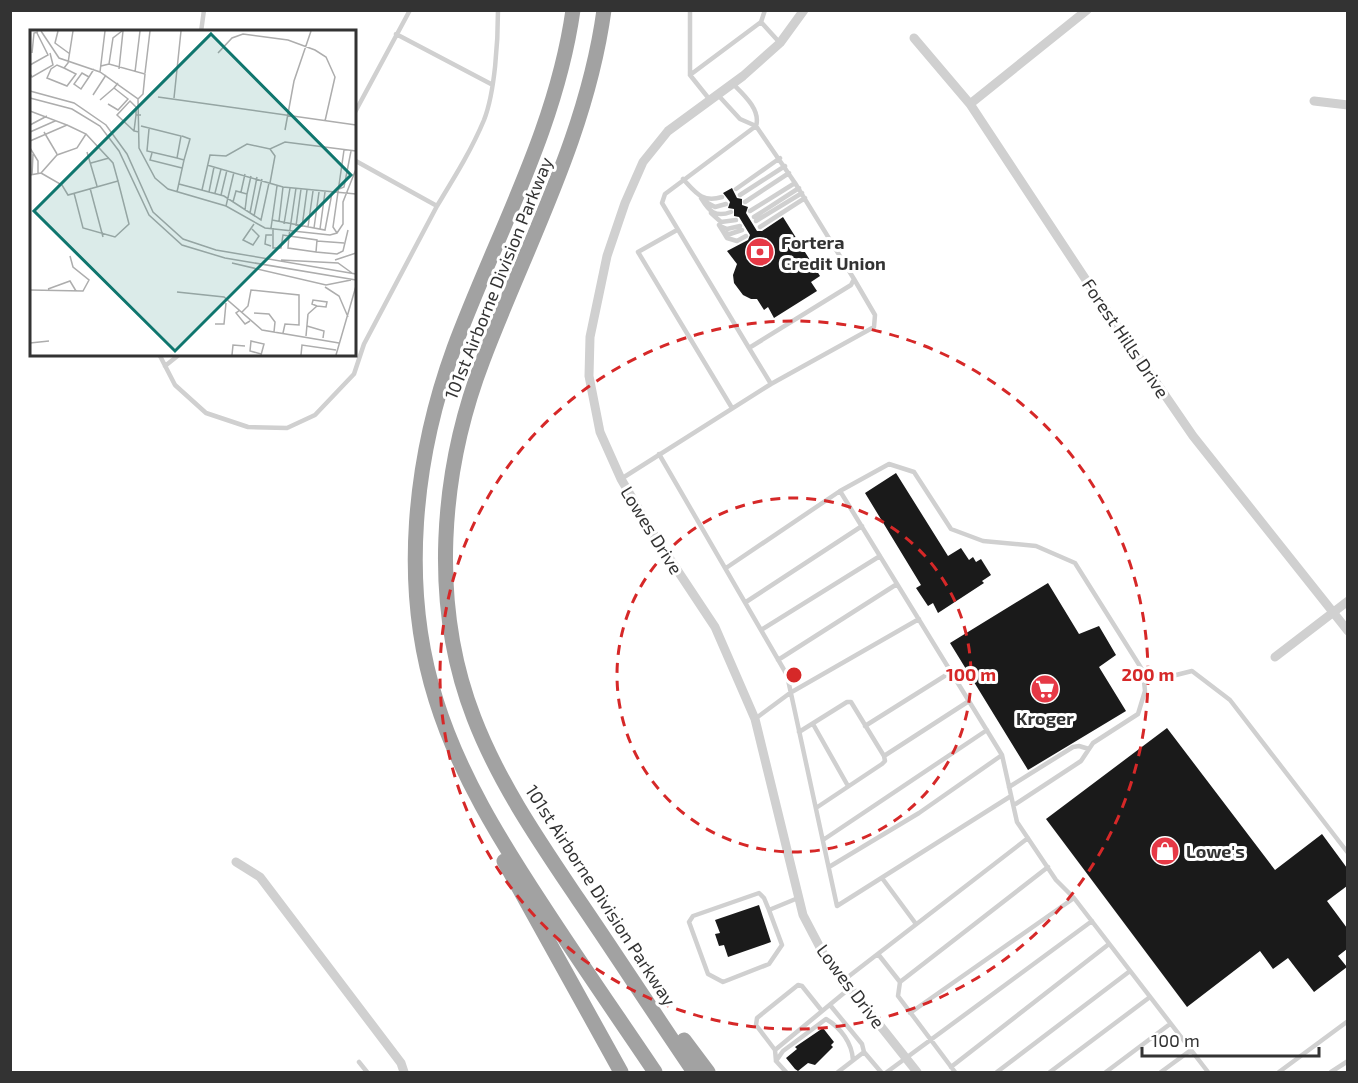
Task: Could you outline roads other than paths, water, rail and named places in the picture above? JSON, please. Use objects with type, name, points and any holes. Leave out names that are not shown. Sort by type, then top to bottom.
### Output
[{"type":"highway","name":"101st Airborne Division Parkway","points":[[573,10],[567,51],[536,152],[455,346],[432,420],[418,497],[417,589],[428,669],[449,736],[482,808],[529,884],[655,1072]]},
{"type":"highway","name":"101st Airborne Division Parkway","points":[[604,10],[596,56],[574,138],[482,362],[466,409],[453,464],[446,525],[446,585],[454,642],[474,719],[518,807],[694,1072]]},
{"type":"highway","points":[[482,808],[509,872],[621,1072]]},
{"type":"highway","points":[[578,898],[708,1072]]},
{"type":"street","name":"Lowes Drive","points":[[804,10],[780,43],[713,98],[668,131],[644,162],[625,203],[607,256],[590,337],[589,376],[600,432],[621,479],[654,535],[715,627],[755,718],[803,915],[824,955],[917,1072]]},
{"type":"street","points":[[970,104],[1087,10]]},
{"type":"street","name":"Forest Hills Drive","points":[[914,38],[970,104],[1092,289],[1193,436],[1347,631]]},
{"type":"street","points":[[1314,101],[1347,105]]},
{"type":"street","points":[[1275,657],[1347,601]]},
{"type":"street","points":[[236,862],[260,877],[401,1064],[404,1072]]},
{"type":"lane","points":[[201,30],[204,10]]},
{"type":"lane","points":[[356,110],[410,10]]},
{"type":"lane","points":[[160,356],[175,385],[206,413],[248,427],[287,428],[315,414],[354,374],[364,344],[437,206],[471,148],[485,118],[498,43],[498,10]]},
{"type":"lane","points":[[621,479],[771,384],[874,327],[875,315],[780,158],[756,126],[740,119],[713,98],[690,75],[690,10]]},
{"type":"lane","points":[[690,75],[761,22],[765,10]]},
{"type":"lane","points":[[761,22],[780,43]]},
{"type":"lane","points":[[396,34],[490,84]]},
{"type":"lane","points":[[732,83],[756,113],[758,119],[756,126],[683,179],[666,194],[662,203],[771,384]]},
{"type":"lane","points":[[736,189],[780,158]]},
{"type":"lane","points":[[356,161],[437,206]]},
{"type":"lane","points":[[740,195],[785,166]]},
{"type":"lane","points":[[745,202],[789,173]]},
{"type":"lane","points":[[683,179],[708,208],[727,238],[737,241],[746,236]]},
{"type":"lane","points":[[750,211],[798,188]]},
{"type":"lane","points":[[755,219],[798,188]]},
{"type":"lane","points":[[700,198],[709,201],[722,197]]},
{"type":"lane","points":[[700,198],[715,207],[726,204]]},
{"type":"lane","points":[[760,227],[805,198]]},
{"type":"lane","points":[[708,208],[721,216],[731,212]]},
{"type":"lane","points":[[717,222],[727,223],[736,220]]},
{"type":"lane","points":[[717,222],[727,229],[741,228],[730,234],[724,233]]},
{"type":"lane","points":[[677,230],[638,252],[732,408]]},
{"type":"lane","points":[[749,348],[851,285],[854,279]]},
{"type":"lane","points":[[165,366],[178,356]]},
{"type":"lane","points":[[659,454],[787,675],[837,906],[1011,796]]},
{"type":"lane","points":[[726,568],[840,491],[889,464],[914,472],[951,529],[983,541],[1036,546],[1075,563],[1143,671],[1145,691],[1138,714],[1093,742],[1081,761],[1014,805]]},
{"type":"lane","points":[[840,491],[1002,755],[1017,822],[1048,867],[1208,1072]]},
{"type":"lane","points":[[746,602],[862,526]]},
{"type":"lane","points":[[761,630],[880,556]]},
{"type":"lane","points":[[778,660],[897,584]]},
{"type":"lane","points":[[755,718],[790,693],[919,619]]},
{"type":"lane","points":[[1143,671],[1164,678],[1192,671],[1230,700],[1347,853]]},
{"type":"lane","points":[[866,726],[951,672]]},
{"type":"lane","points":[[884,756],[969,700]]},
{"type":"lane","points":[[799,732],[847,702],[851,702],[884,756],[885,761],[882,764],[816,808]]},
{"type":"lane","points":[[813,724],[848,786]]},
{"type":"lane","points":[[823,840],[987,730]]},
{"type":"lane","points":[[1010,787],[1073,747],[1089,749]]},
{"type":"lane","points":[[829,867],[919,813],[1002,755]]},
{"type":"lane","points":[[844,980],[1028,838]]},
{"type":"lane","points":[[955,1072],[898,996],[900,982],[1048,867]]},
{"type":"lane","points":[[882,878],[916,924]]},
{"type":"lane","points":[[759,893],[770,910],[782,945],[769,964],[723,982],[708,974],[689,922],[693,916],[759,893]]},
{"type":"lane","points":[[770,910],[798,898]]},
{"type":"lane","points":[[910,1013],[1074,898]]},
{"type":"lane","points":[[887,1072],[1092,921]]},
{"type":"lane","points":[[951,1067],[1109,944]]},
{"type":"lane","points":[[878,954],[900,982]]},
{"type":"lane","points":[[997,1072],[1130,970]]},
{"type":"lane","points":[[786,1072],[776,1060],[775,1050],[756,1025],[757,1018],[798,986],[802,986],[822,1011]]},
{"type":"lane","points":[[775,1050],[850,988]]},
{"type":"lane","points":[[1050,1072],[1150,997]]},
{"type":"lane","points":[[830,1005],[862,1044],[864,1052],[881,1072]]},
{"type":"lane","points":[[776,1060],[783,1051],[826,1019],[843,1034],[851,1047],[853,1060]]},
{"type":"lane","points":[[1279,1072],[1347,1021]]},
{"type":"lane","points":[[1106,1072],[1170,1024]]},
{"type":"lane","points":[[1161,1072],[1191,1050]]},
{"type":"lane","points":[[838,1072],[864,1052]]},
{"type":"lane","points":[[1331,1072],[1347,1061]]},
{"type":"lane","points":[[359,1062],[367,1072]]},
{"type":"place","name":"Fortera Credit Union","points":[[760,252]]},
{"type":"place","name":"Kroger","points":[[1045,689]]},
{"type":"place","name":"Lowe's","points":[[1165,851]]}]
